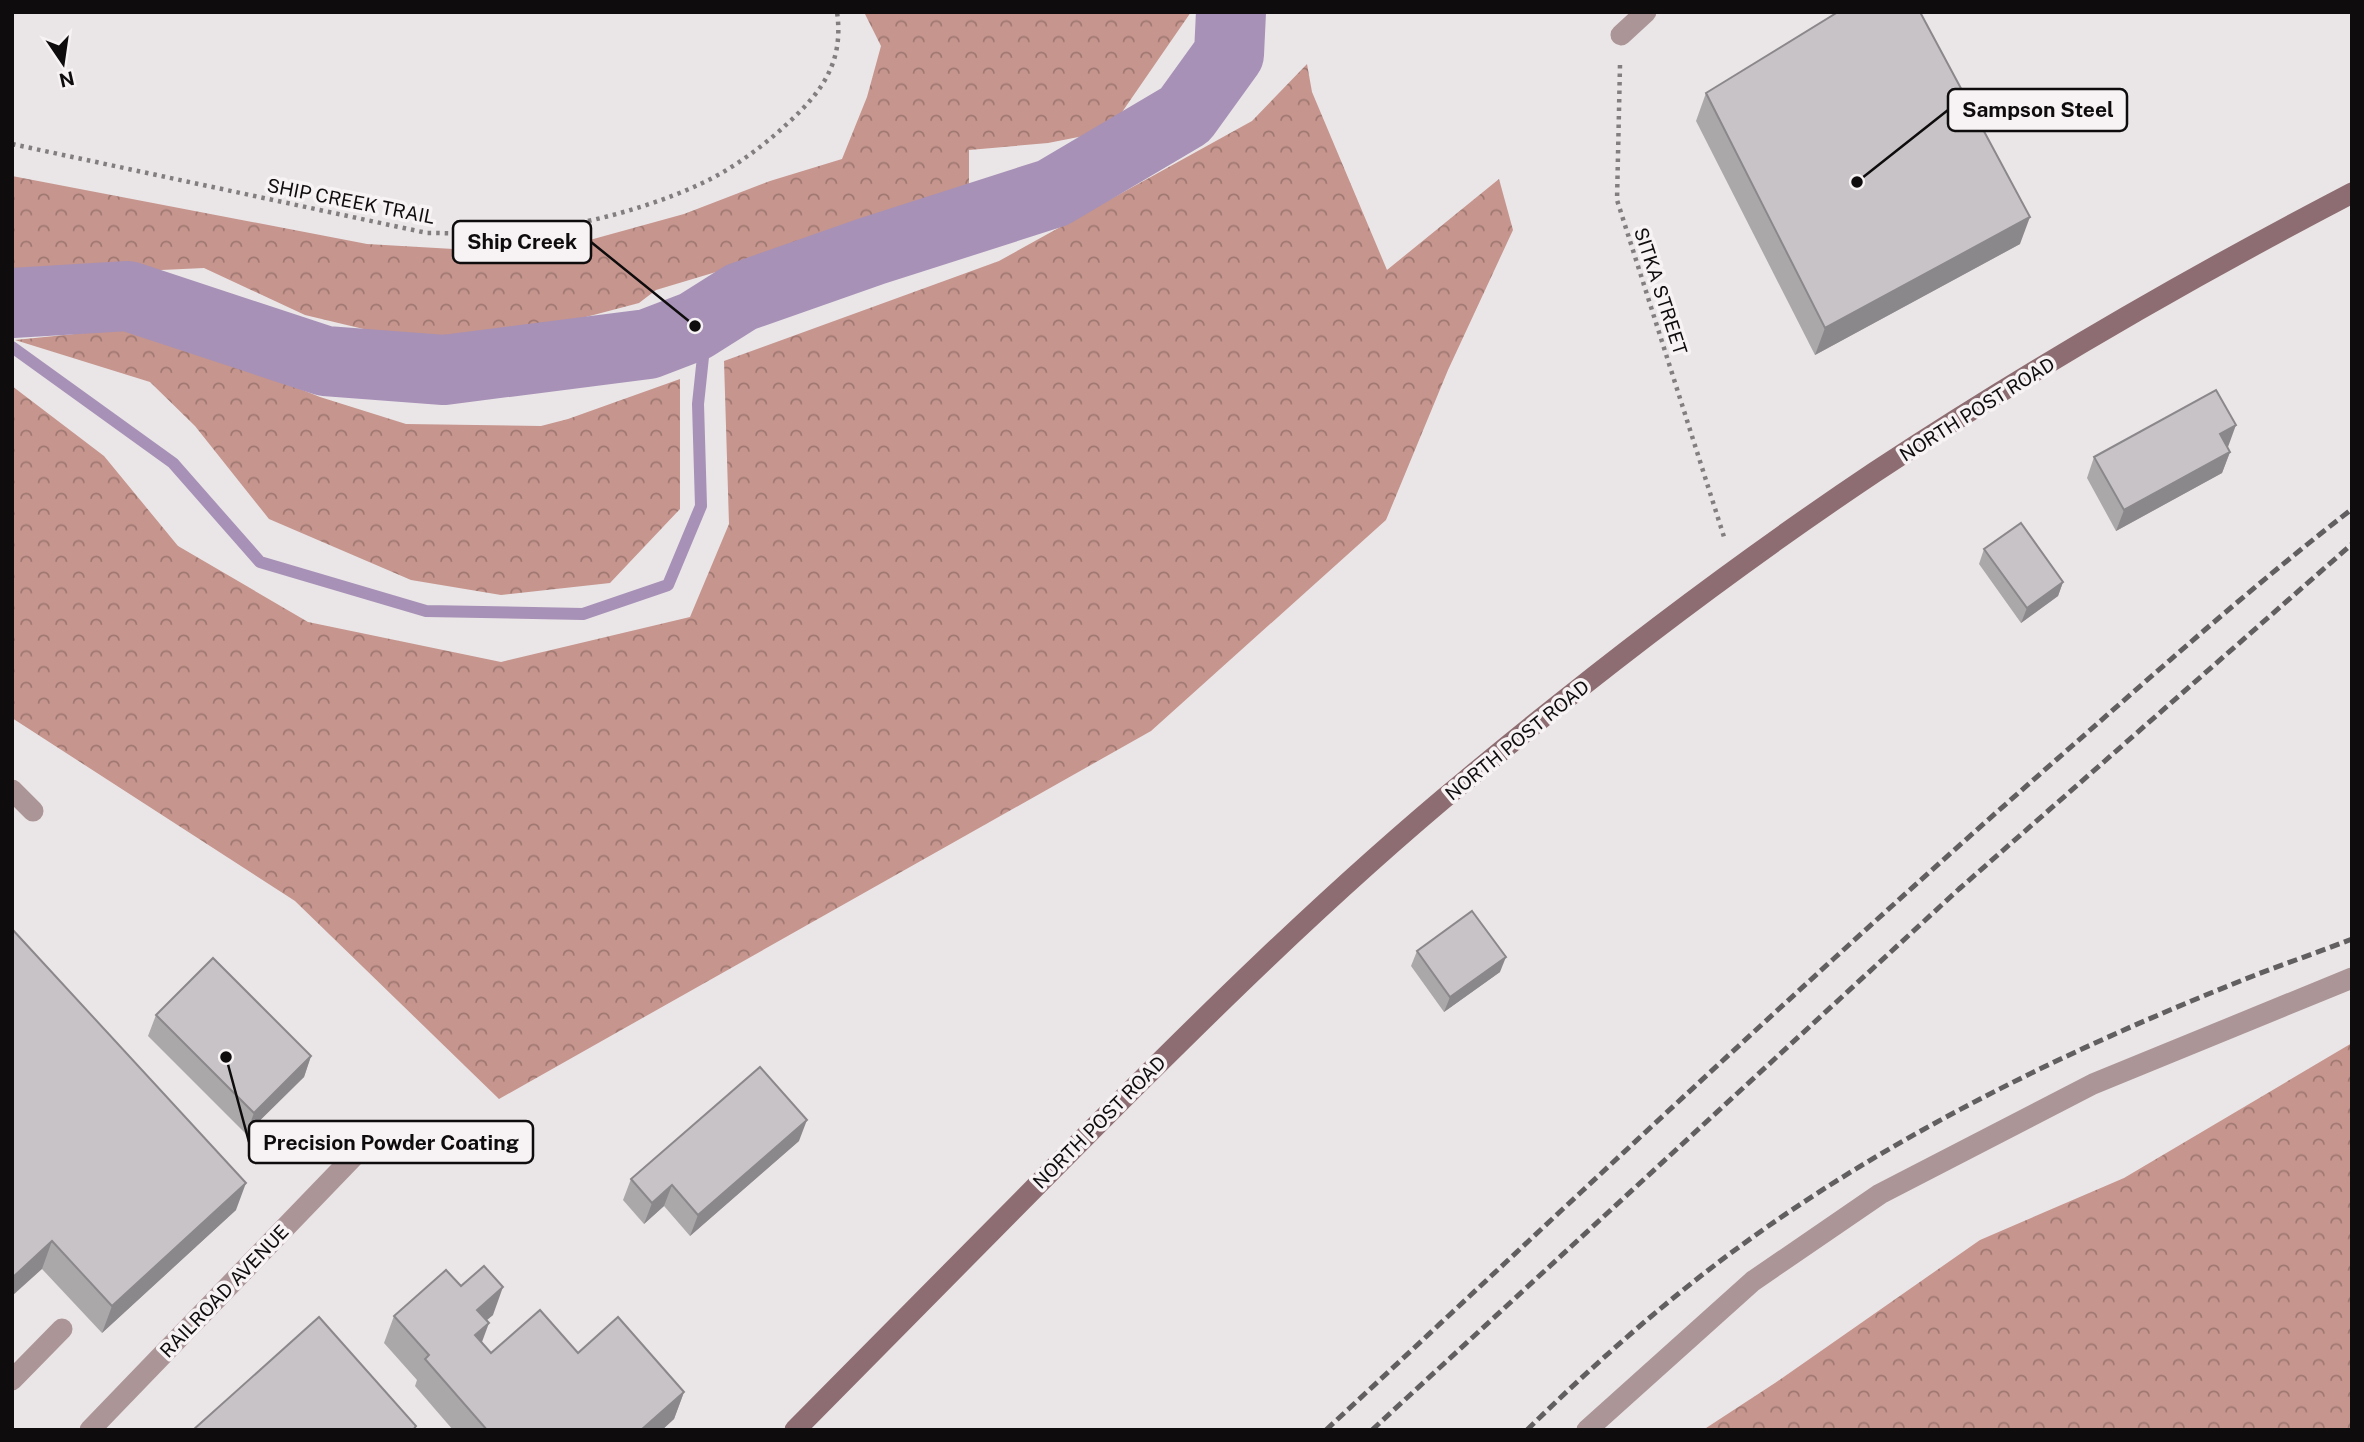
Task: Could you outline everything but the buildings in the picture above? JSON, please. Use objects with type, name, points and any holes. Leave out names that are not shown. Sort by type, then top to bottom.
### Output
[{"type":"street","points":[[1621,35],[1646,12]]},
{"type":"street","name":"NORTH POST ROAD","points":[[795,1430],[1186,1034],[1324,904],[1464,782],[1595,677],[1734,570],[1877,471],[2060,357],[2352,192]]},
{"type":"street","points":[[12,790],[33,811]]},
{"type":"street","points":[[1587,1430],[1753,1282],[1880,1194],[2094,1084],[2352,978]]},
{"type":"street","name":"RAILROAD AVENUE","points":[[90,1430],[358,1152]]},
{"type":"street","points":[[12,1380],[62,1329]]},
{"type":"path","name":"SHIP CREEK TRAIL","points":[[12,144],[428,233],[494,234],[556,226],[639,207],[681,192],[724,172],[766,144],[803,109],[822,86],[834,63],[839,43],[837,12]]},
{"type":"path","name":"SITKA STREET","points":[[1621,35],[1617,200],[1734,570]]},
{"type":"green space","points":[[864,12],[1191,12],[1109,131],[1048,143],[969,150],[969,189],[656,290],[639,303],[548,327],[422,343],[305,315],[204,268],[12,277],[12,176],[367,244],[539,254],[684,214],[770,181],[842,159],[867,97],[881,46]]},
{"type":"green space","points":[[1307,64],[1312,92],[1387,270],[1499,179],[1513,230],[1448,370],[1386,520],[1151,731],[499,1099],[295,901],[12,718],[12,386],[104,456],[178,546],[308,622],[501,662],[690,617],[729,524],[724,361],[999,261],[1252,121]]},
{"type":"green space","points":[[144,327],[320,397],[406,424],[541,426],[680,379],[680,509],[610,583],[501,595],[411,580],[269,519],[195,426],[150,382],[15,340]]},
{"type":"green space","points":[[2352,1043],[2352,1430],[1703,1430],[1980,1240],[2124,1178]]},
{"type":"waterway","points":[[12,303],[128,296],[325,361],[444,370],[648,344],[695,326],[741,297],[872,251],[1053,193],[1185,115],[1229,54],[1231,12]]},
{"type":"waterway","points":[[12,347],[173,463],[260,562],[426,611],[583,614],[668,585],[701,506],[698,404],[707,319]]},
{"type":"railway","points":[[1326,1430],[1689,1092],[1963,842],[2202,632],[2352,509]]},
{"type":"railway","points":[[1372,1430],[1959,889],[2352,544]]},
{"type":"railway","points":[[1527,1430],[1656,1312],[1739,1247],[1854,1170],[2037,1070],[2243,980],[2352,939]]},
{"type":"place","name":"Sampson Steel","points":[[1857,182]]},
{"type":"place","name":"Ship Creek","points":[[695,326]]},
{"type":"place","name":"Precision Powder Coating","points":[[226,1057]]}]
